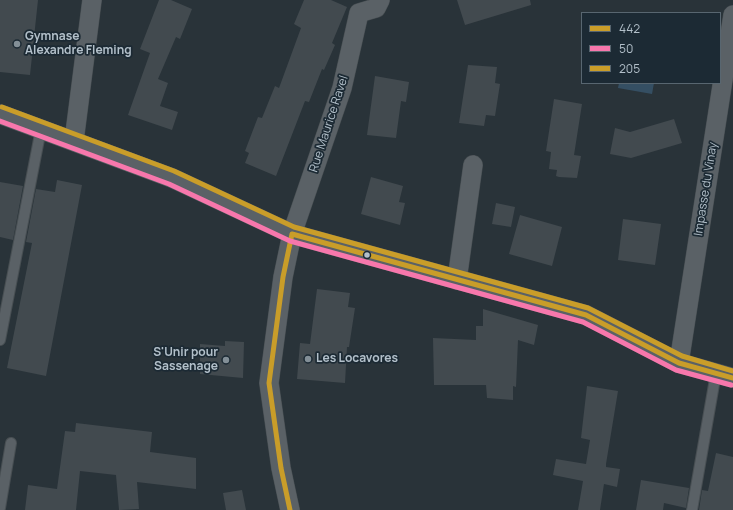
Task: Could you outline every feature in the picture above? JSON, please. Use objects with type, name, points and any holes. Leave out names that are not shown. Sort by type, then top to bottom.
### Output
[{"type":"street","points":[[74,141],[92,0]]},
{"type":"street","name":"Rue Maurice Ravel","points":[[290,510],[281,468],[269,383],[283,277],[292,234],[342,88],[358,7],[376,8],[380,0]]},
{"type":"street","name":"Impasse du Vinay","points":[[679,363],[733,15]]},
{"type":"street","points":[[0,114],[172,178],[292,234],[586,315],[679,363],[724,375]]},
{"type":"street","points":[[457,280],[472,165]]},
{"type":"lane","points":[[0,340],[41,129]]},
{"type":"lane","points":[[692,510],[724,375]]},
{"type":"lane","points":[[0,508],[11,443]]},
{"type":"water","points":[[619,84],[654,84],[652,94],[618,88]]},
{"type":"building","name":"Gymnase Alexandre Fleming","points":[[0,0],[38,0],[30,75],[0,72]]},
{"type":"building","points":[[159,0],[171,0],[192,9],[180,39],[176,37],[158,79],[168,83],[160,106],[178,112],[172,130],[128,115],[150,53],[140,49]]},
{"type":"building","points":[[304,0],[331,0],[347,7],[332,43],[335,45],[324,70],[322,69],[309,102],[305,101],[276,176],[245,163],[249,153],[245,151],[258,117],[262,118],[275,86],[279,88],[301,28],[294,24]]},
{"type":"building","points":[[457,0],[530,0],[531,5],[465,25]]},
{"type":"building","points":[[468,65],[497,67],[495,83],[500,84],[495,116],[486,115],[484,126],[459,123]]},
{"type":"building","points":[[375,76],[409,82],[406,102],[401,101],[396,138],[367,135]]},
{"type":"building","points":[[554,99],[582,104],[574,155],[581,156],[577,178],[559,177],[556,176],[557,170],[549,169],[551,152],[546,151]]},
{"type":"building","points":[[674,119],[682,143],[631,158],[610,154],[615,128],[630,132]]},
{"type":"building","points":[[371,177],[403,186],[399,202],[405,203],[400,225],[361,214]]},
{"type":"building","points":[[57,180],[82,185],[46,376],[7,368],[32,243],[26,242],[36,189],[55,192]]},
{"type":"building","points":[[0,182],[23,186],[13,240],[0,237]]},
{"type":"building","points":[[496,203],[515,207],[511,227],[492,224]]},
{"type":"building","points":[[520,215],[562,227],[552,266],[509,254]]},
{"type":"building","points":[[623,219],[661,224],[655,265],[618,260]]},
{"type":"building","points":[[317,289],[350,293],[348,307],[355,308],[349,347],[347,347],[345,383],[297,379],[300,343],[310,344]]},
{"type":"building","points":[[483,309],[538,325],[534,345],[518,340],[516,387],[513,386],[513,400],[487,398],[486,385],[434,385],[433,338],[476,340],[476,326],[483,326]]},
{"type":"building","points":[[225,341],[244,342],[243,378],[200,374],[200,344],[225,346]]},
{"type":"building","points":[[587,386],[618,391],[606,467],[620,469],[617,487],[604,484],[600,510],[578,510],[583,481],[553,475],[556,459],[586,464],[590,440],[581,438]]},
{"type":"building","points":[[76,423],[152,432],[150,452],[196,458],[196,489],[137,482],[139,509],[119,510],[116,475],[80,471],[76,510],[25,510],[28,485],[57,489],[65,431],[75,432]]},
{"type":"building","points":[[716,453],[733,457],[733,510],[699,510],[702,490],[708,491]]},
{"type":"building","points":[[641,480],[689,488],[686,508],[664,503],[663,510],[636,510]]},
{"type":"building","points":[[242,490],[246,510],[226,510],[223,493]]},
{"type":"transit line","name":"205","points":[[2,107],[174,171],[294,227],[588,308],[682,356],[733,371]]},
{"type":"transit line","name":"50","points":[[0,121],[169,184],[290,241],[583,322],[676,370],[731,385]]},
{"type":"transit line","name":"442","points":[[292,234],[586,315],[679,363],[733,378]]},
{"type":"transit line","name":"442","points":[[290,510],[281,468],[269,383],[283,277],[292,234]]},
{"type":"place","name":"Gymnase Alexandre Fleming","points":[[17,44]]},
{"type":"place","name":"Les Locavores","points":[[308,359]]},
{"type":"place","name":"S'Unir pour Sassenage","points":[[226,360]]}]
